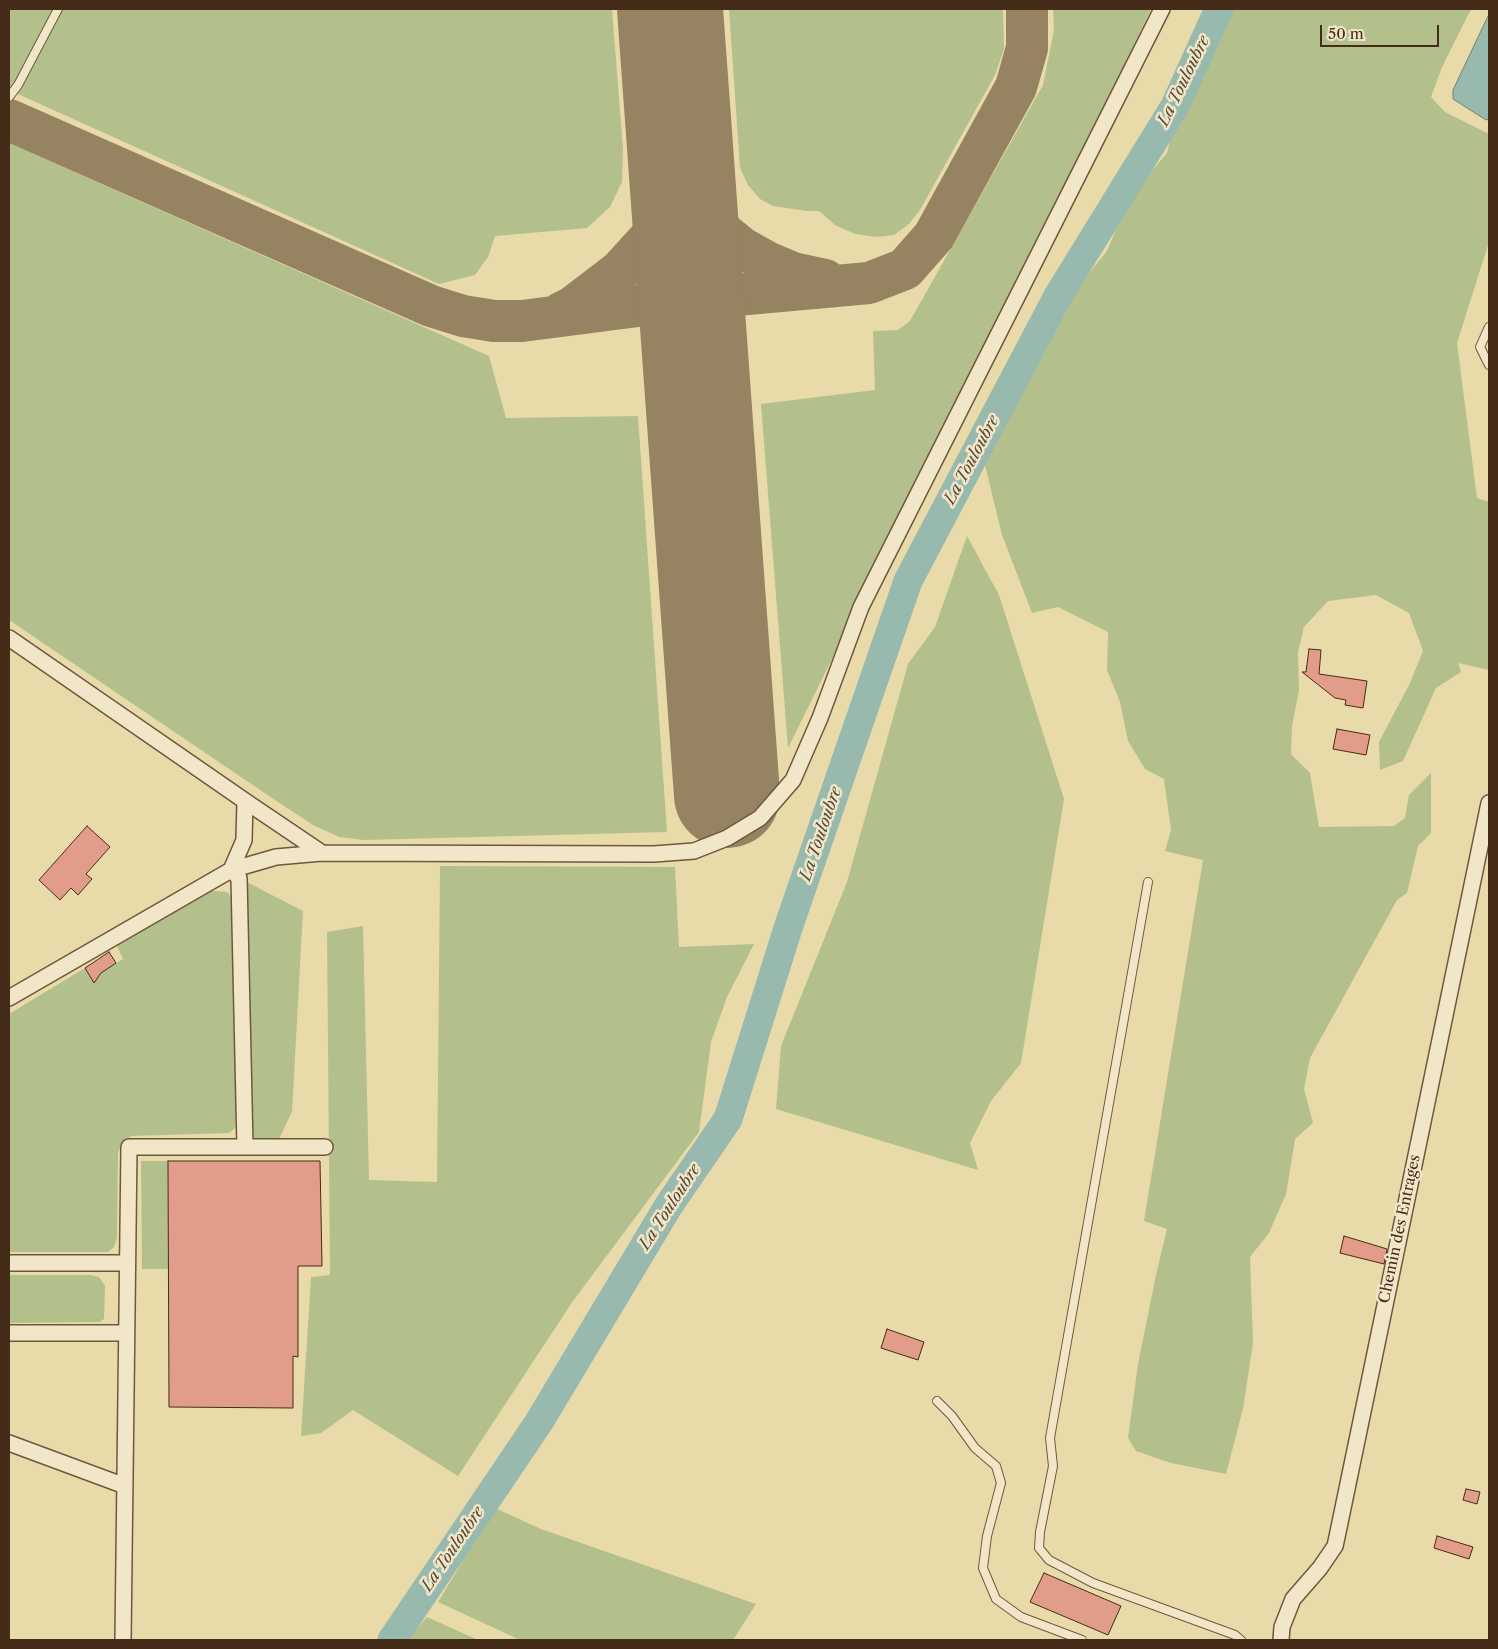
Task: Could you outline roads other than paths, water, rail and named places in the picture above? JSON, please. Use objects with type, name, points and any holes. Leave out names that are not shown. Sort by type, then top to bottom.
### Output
[{"type":"street","points":[[9,998],[231,870],[276,857],[322,853],[654,854],[694,851],[727,838],[760,818],[792,780],[820,718],[860,607],[1162,9]]},
{"type":"street","points":[[9,638],[322,853]]},
{"type":"street","points":[[231,870],[244,840],[245,801]]},
{"type":"street","name":"Chemin des Entrages","points":[[1281,1640],[1282,1627],[1293,1599],[1330,1553],[1337,1537],[1489,803]]},
{"type":"street","points":[[231,870],[239,878],[245,1147]]},
{"type":"street","points":[[123,1640],[126,1264],[129,1147],[325,1147]]},
{"type":"street","points":[[9,1263],[126,1264]]},
{"type":"street","points":[[9,1333],[126,1333]]},
{"type":"street","points":[[9,1443],[125,1486]]},
{"type":"lane","points":[[9,97],[18,84],[58,9]]},
{"type":"lane","points":[[1489,327],[1480,347],[1489,364]]},
{"type":"lane","points":[[1148,882],[1050,1438],[1053,1466],[1040,1532],[1039,1548],[1048,1560],[1093,1582],[1235,1636],[1241,1640]]},
{"type":"lane","points":[[937,1402],[952,1416],[975,1448],[996,1466],[1001,1483],[987,1536],[983,1568],[996,1599],[1021,1616],[1082,1640]]},
{"type":"water","points":[[1489,14],[1489,119],[1486,120],[1453,99],[1453,90]]},
{"type":"waterway","name":"La Touloubre","points":[[392,1640],[539,1422],[669,1205],[728,1119],[789,925],[908,581],[1058,296],[1175,106],[1219,9]]}]
